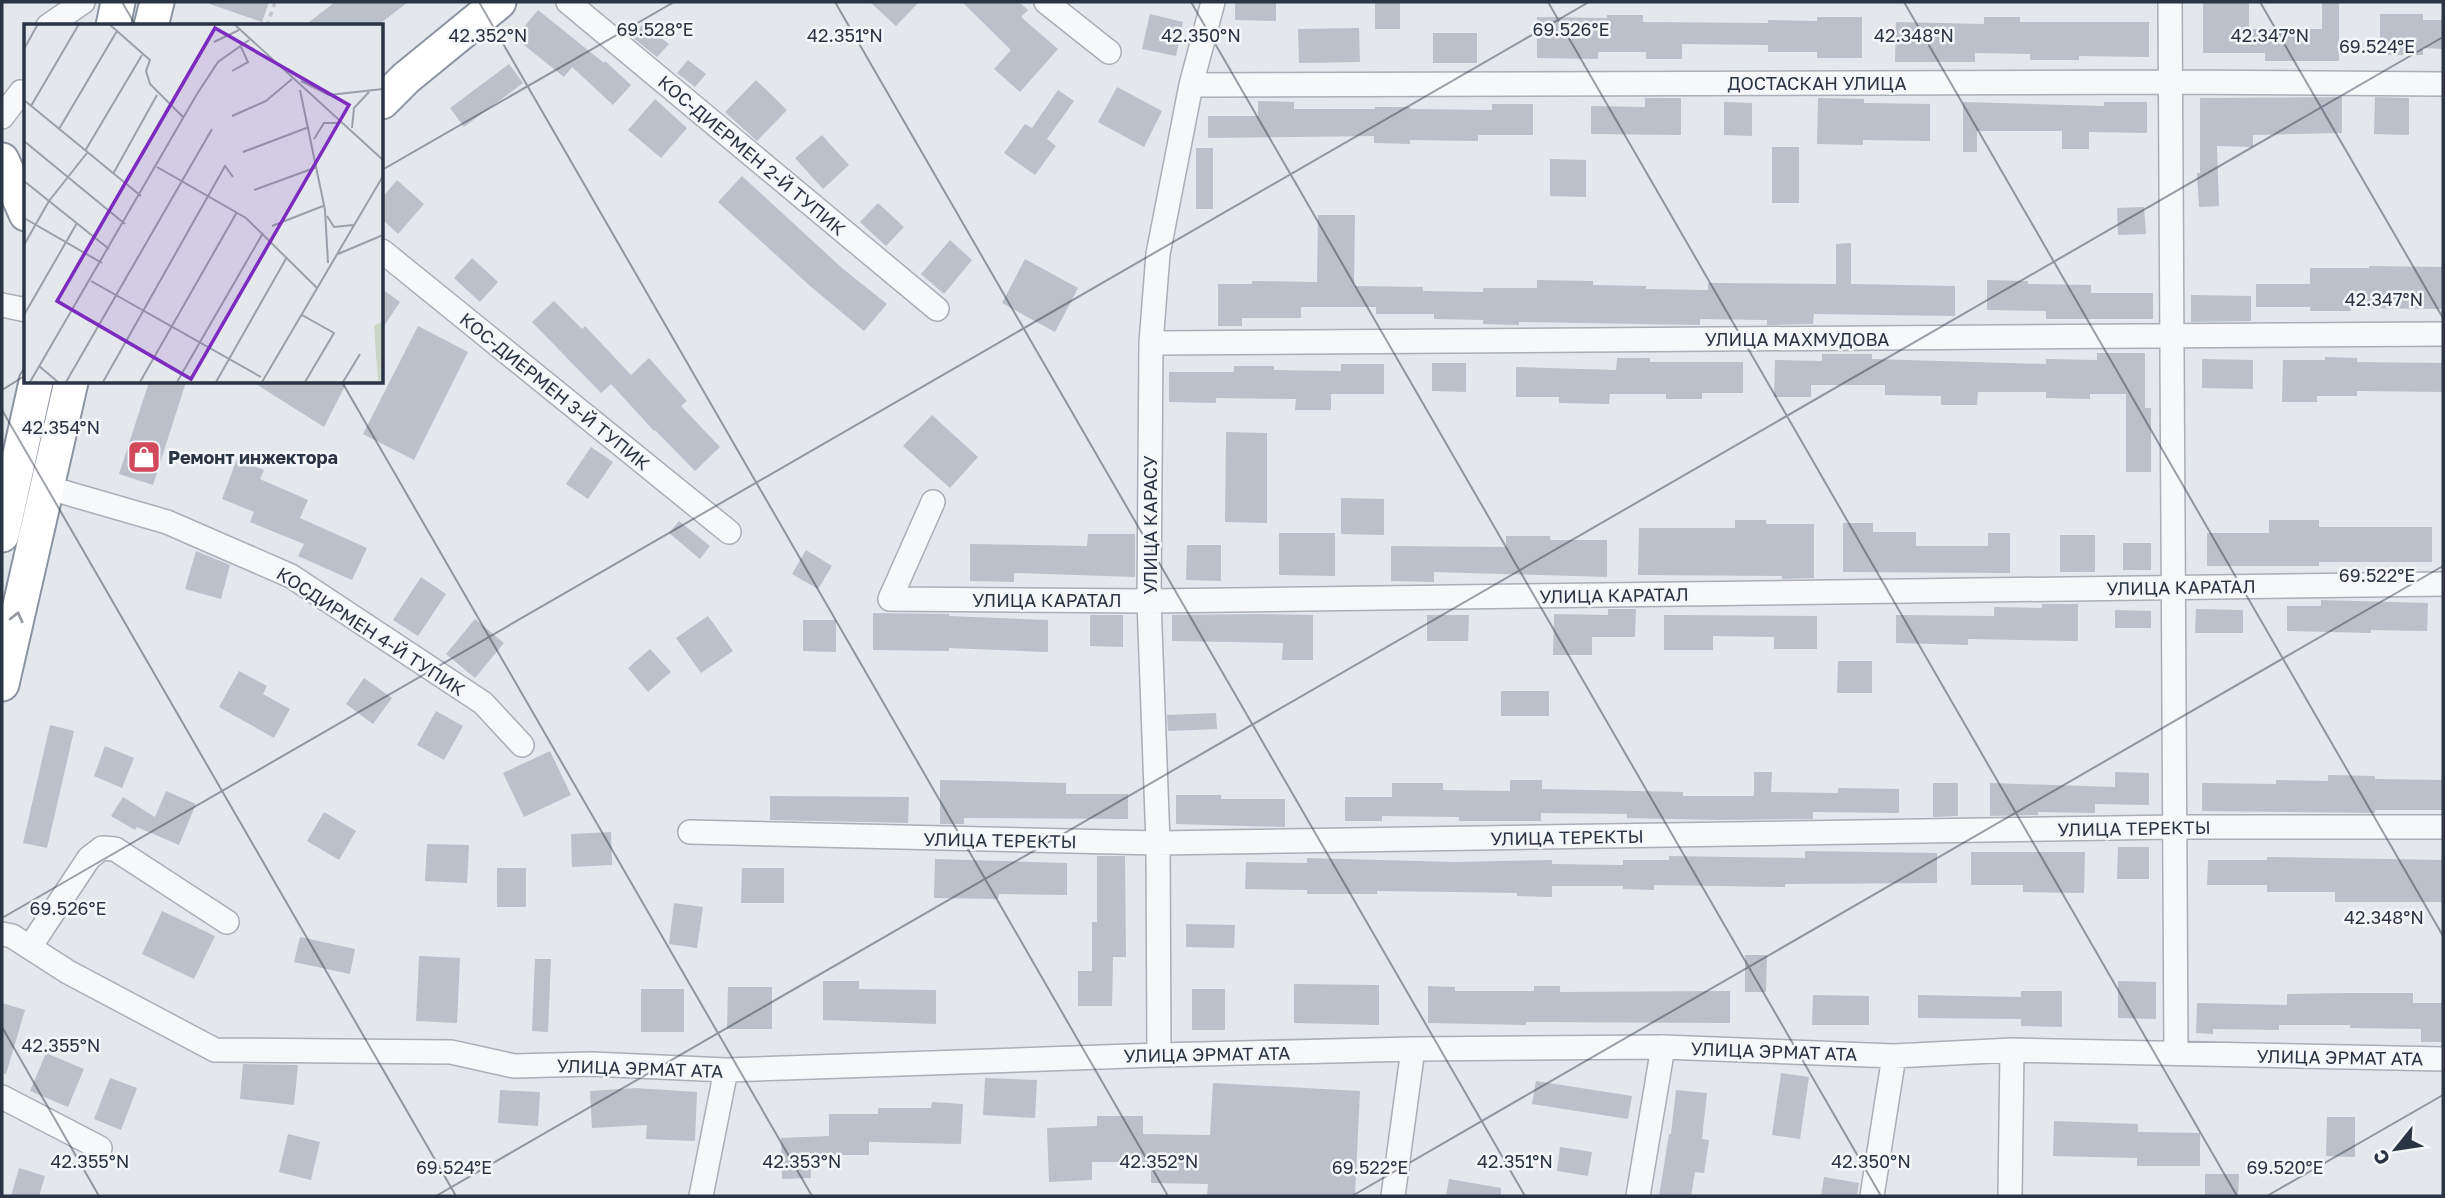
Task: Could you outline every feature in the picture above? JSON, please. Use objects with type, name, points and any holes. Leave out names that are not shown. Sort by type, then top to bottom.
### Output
[{"type":"highway","points":[[113,24],[118,2]]},
{"type":"highway","points":[[152,24],[159,2]]},
{"type":"highway","points":[[159,2],[164,24]]},
{"type":"highway","points":[[383,101],[394,85],[499,2]]},
{"type":"highway","points":[[2,160],[24,210]]},
{"type":"highway","points":[[2,535],[33,383]]},
{"type":"highway","points":[[2,684],[71,383]]},
{"type":"highway","points":[[50,471],[93,383]]},
{"type":"street","points":[[51,24],[83,2]]},
{"type":"street","name":"КОС-ДИЕРМЕН 2-Й ТУПИК","points":[[568,2],[937,309]]},
{"type":"street","points":[[1046,2],[1110,52]]},
{"type":"street","name":"УЛИЦА КАРАСУ","points":[[1159,1055],[1158,844],[1149,601],[1152,343],[1157,254],[1191,85],[1213,2]]},
{"type":"street","points":[[2170,2],[2176,1053]]},
{"type":"street","name":"ДОСТАСКАН УЛИЦА","points":[[1191,85],[2171,82],[2443,84]]},
{"type":"street","points":[[2,117],[24,88]]},
{"type":"street","name":"КОС-ДИЕРМЕН 3-Й ТУПИК","points":[[383,252],[729,532]]},
{"type":"street","points":[[2,305],[24,310]]},
{"type":"street","name":"УЛИЦА МАХМУДОВА","points":[[1152,343],[2443,334]]},
{"type":"street","name":"КОСДИРМЕН 4-Й ТУПИК","points":[[50,471],[291,576],[483,704],[522,745]]},
{"type":"street","name":"УЛИЦА КАРАТАЛ","points":[[933,502],[890,599],[1149,601],[2443,584]]},
{"type":"street","name":"УЛИЦА ТЕРЕКТЫ","points":[[690,832],[1158,844],[2175,827],[2443,827]]},
{"type":"street","points":[[30,947],[89,858],[102,848],[115,849],[226,922]]},
{"type":"street","name":"УЛИЦА ЭРМАТ АТА","points":[[2,934],[12,936],[68,972],[215,1050],[451,1052],[514,1066],[592,1064],[726,1070],[1159,1055],[1663,1047],[1894,1056],[2012,1049],[2443,1059]]},
{"type":"street","points":[[1639,1196],[1663,1047]]},
{"type":"street","points":[[1393,1196],[1413,1049]]},
{"type":"street","points":[[2010,1196],[2012,1049]]},
{"type":"street","points":[[1872,1196],[1894,1056]]},
{"type":"street","points":[[701,1196],[726,1070]]},
{"type":"street","points":[[2,1097],[100,1148]]},
{"type":"path","points":[[268,24],[275,2]]},
{"type":"building","points":[[269,2],[262,22],[210,4]]},
{"type":"building","points":[[335,2],[408,2],[380,24],[307,24]]},
{"type":"building","points":[[870,2],[919,2],[896,26]]},
{"type":"building","points":[[962,2],[1019,2],[1028,10],[1021,17],[1058,49],[1020,92],[994,69],[1011,50]]},
{"type":"building","points":[[1235,2],[1276,2],[1276,21],[1235,20]]},
{"type":"building","points":[[1375,2],[1400,2],[1400,29],[1375,29]]},
{"type":"building","points":[[2322,2],[2339,2],[2339,61],[2265,61],[2265,53],[2203,53],[2203,3],[2249,3],[2249,29],[2322,29]]},
{"type":"building","points":[[538,10],[604,63],[605,61],[631,85],[613,105],[572,67],[564,77],[515,38]]},
{"type":"building","points":[[1150,14],[1183,22],[1176,56],[1142,49]]},
{"type":"building","points":[[2380,14],[2423,14],[2423,20],[2443,20],[2443,49],[2423,48],[2423,55],[2380,55]]},
{"type":"building","points":[[1607,15],[1643,15],[1643,22],[1768,23],[1768,20],[1817,21],[1817,17],[1862,17],[1862,58],[1817,58],[1817,52],[1768,52],[1768,45],[1682,44],[1682,59],[1646,59],[1646,52],[1598,52],[1598,59],[1537,58],[1537,17],[1607,18]]},
{"type":"building","points":[[1984,17],[2020,17],[2020,22],[2149,22],[2149,57],[2079,56],[2079,60],[2030,60],[2030,54],[1975,53],[1975,62],[1895,62],[1896,22],[1984,24]]},
{"type":"building","points":[[643,24],[669,44],[657,57],[632,37]]},
{"type":"building","points":[[1359,28],[1360,62],[1299,63],[1298,29]]},
{"type":"building","points":[[1433,33],[1477,33],[1477,63],[1433,63]]},
{"type":"building","points":[[688,60],[706,74],[695,87],[677,73]]},
{"type":"building","points":[[509,64],[523,83],[464,127],[450,108]]},
{"type":"building","points":[[756,80],[787,110],[757,141],[725,112]]},
{"type":"building","points":[[1117,87],[1162,111],[1144,147],[1098,122]]},
{"type":"building","points":[[1058,90],[1074,101],[1047,139],[1056,146],[1035,175],[1004,153],[1025,124],[1032,128]]},
{"type":"building","points":[[2342,97],[2342,133],[2253,135],[2253,147],[2217,146],[2219,206],[2199,207],[2197,173],[2200,173],[2200,98]]},
{"type":"building","points":[[2375,97],[2409,98],[2409,135],[2374,134]]},
{"type":"building","points":[[1645,98],[1681,98],[1681,135],[1591,134],[1591,106],[1645,107]]},
{"type":"building","points":[[1818,98],[1864,99],[1864,103],[1930,104],[1930,141],[1863,140],[1863,145],[1817,144]]},
{"type":"building","points":[[655,99],[687,128],[661,158],[628,130]]},
{"type":"building","points":[[1258,101],[1294,102],[1294,109],[1410,107],[1492,110],[1492,104],[1533,104],[1533,135],[1478,135],[1478,141],[1410,140],[1410,144],[1374,143],[1374,136],[1208,138],[1208,116],[1258,116]]},
{"type":"building","points":[[1724,102],[1752,103],[1752,136],[1724,135]]},
{"type":"building","points":[[1963,102],[2104,106],[2104,102],[2147,102],[2147,133],[2089,132],[2089,149],[2062,149],[2062,131],[1977,131],[1977,152],[1963,152]]},
{"type":"building","points":[[822,135],[849,165],[823,189],[795,158]]},
{"type":"building","points":[[1772,147],[1799,147],[1799,203],[1772,203]]},
{"type":"building","points":[[1196,148],[1213,148],[1213,209],[1196,209]]},
{"type":"building","points":[[1550,159],[1586,160],[1586,197],[1550,196]]},
{"type":"building","points":[[742,176],[842,268],[887,304],[864,331],[718,202]]},
{"type":"building","points":[[397,180],[424,204],[398,234],[383,220],[383,197]]},
{"type":"building","points":[[878,203],[904,227],[886,246],[860,222]]},
{"type":"building","points":[[2144,207],[2146,234],[2118,235],[2117,208]]},
{"type":"building","points":[[1318,215],[1355,215],[1354,286],[1423,287],[1423,291],[1483,292],[1483,288],[1537,288],[1537,280],[1593,281],[1593,285],[1646,286],[1646,289],[1708,290],[1708,283],[1836,284],[1836,244],[1851,243],[1851,284],[1955,286],[1955,316],[1814,314],[1813,324],[1767,325],[1767,320],[1700,319],[1700,325],[1519,322],[1519,325],[1483,324],[1483,320],[1434,319],[1434,314],[1376,314],[1376,307],[1301,307],[1301,318],[1242,318],[1242,326],[1218,326],[1218,284],[1252,284],[1252,281],[1317,282]]},
{"type":"building","points":[[950,240],[972,260],[944,294],[921,274]]},
{"type":"building","points":[[472,258],[498,282],[480,302],[454,278]]},
{"type":"building","points":[[1025,259],[1078,288],[1055,332],[1002,303]]},
{"type":"building","points":[[2443,267],[2443,309],[2351,308],[2351,311],[2310,311],[2310,307],[2256,307],[2256,284],[2310,284],[2310,268]]},
{"type":"building","points":[[1987,280],[2091,285],[2091,293],[2153,293],[2153,319],[2046,319],[2046,311],[1987,310]]},
{"type":"building","points":[[383,290],[400,302],[383,328]]},
{"type":"building","points":[[2191,295],[2251,296],[2251,321],[2191,322]]},
{"type":"building","points":[[554,301],[582,329],[585,326],[631,375],[649,358],[687,401],[681,406],[720,447],[695,471],[611,384],[601,393],[532,322]]},
{"type":"building","points":[[418,326],[468,352],[414,460],[363,434]]},
{"type":"building","points":[[2097,353],[2145,353],[2145,408],[2151,408],[2151,472],[2126,472],[2126,394],[2090,394],[2090,399],[2046,398],[2046,392],[1978,392],[1977,405],[1941,405],[1941,396],[1885,395],[1885,385],[1811,385],[1811,397],[1774,397],[1775,360],[1822,361],[1822,354],[1872,354],[1872,359],[2046,364],[2046,359],[2097,360]]},
{"type":"building","points":[[2325,357],[2357,358],[2357,362],[2443,363],[2443,392],[2357,391],[2357,396],[2317,396],[2317,402],[2282,402],[2283,360],[2325,360]]},
{"type":"building","points":[[1617,358],[1650,358],[1650,362],[1743,362],[1743,393],[1702,393],[1702,399],[1666,399],[1666,394],[1610,394],[1609,404],[1559,403],[1559,397],[1516,397],[1516,367],[1616,370]]},
{"type":"building","points":[[2202,359],[2253,360],[2253,389],[2202,388]]},
{"type":"building","points":[[1432,363],[1466,363],[1466,392],[1432,391]]},
{"type":"building","points":[[1341,364],[1384,364],[1384,394],[1331,394],[1331,410],[1295,410],[1296,399],[1216,398],[1216,403],[1169,402],[1169,372],[1234,372],[1234,366],[1274,366],[1274,370],[1341,371]]},
{"type":"building","points":[[149,383],[186,383],[153,485],[119,474]]},
{"type":"building","points":[[255,383],[346,383],[324,427]]},
{"type":"building","points":[[932,415],[978,457],[950,488],[903,446]]},
{"type":"building","points":[[1226,432],[1267,433],[1267,523],[1225,522]]},
{"type":"building","points":[[591,447],[613,462],[588,499],[566,484]]},
{"type":"building","points":[[237,459],[264,470],[260,479],[308,500],[300,518],[367,548],[352,580],[298,556],[304,544],[250,522],[254,512],[222,499]]},
{"type":"building","points":[[1341,498],[1384,499],[1384,535],[1341,534]]},
{"type":"building","points":[[1735,520],[1766,520],[1766,524],[1814,524],[1814,578],[1638,575],[1639,528],[1735,528]]},
{"type":"building","points":[[2269,520],[2319,520],[2319,527],[2432,527],[2432,562],[2207,566],[2207,533],[2269,533]]},
{"type":"building","points":[[679,521],[710,546],[700,559],[669,533]]},
{"type":"building","points":[[1843,523],[1873,523],[1873,532],[1916,532],[1916,546],[1988,546],[1988,533],[2010,533],[2010,573],[1843,572]]},
{"type":"building","points":[[1279,533],[1335,533],[1335,576],[1279,575]]},
{"type":"building","points":[[1088,534],[1135,534],[1135,577],[1014,573],[1014,582],[970,581],[970,544],[1087,546]]},
{"type":"building","points":[[2060,535],[2095,535],[2095,572],[2060,572]]},
{"type":"building","points":[[1506,536],[1550,536],[1550,540],[1607,540],[1607,577],[1434,572],[1434,582],[1391,581],[1391,546],[1506,547]]},
{"type":"building","points":[[2123,543],[2151,543],[2151,570],[2123,570]]},
{"type":"building","points":[[1187,545],[1221,545],[1221,581],[1186,580]]},
{"type":"building","points":[[806,550],[832,566],[818,589],[792,574]]},
{"type":"building","points":[[196,551],[230,565],[221,599],[185,589]]},
{"type":"building","points":[[421,577],[446,594],[418,636],[393,620]]},
{"type":"building","points":[[2321,600],[2428,603],[2427,631],[2287,631],[2287,606],[2321,606]]},
{"type":"building","points":[[2042,604],[2078,604],[2078,641],[1968,639],[1968,645],[1896,643],[1896,615],[1994,616],[1994,607],[2042,608]]},
{"type":"building","points":[[1608,609],[1636,609],[1635,637],[1592,637],[1592,655],[1553,655],[1554,614],[1608,615]]},
{"type":"building","points":[[2196,609],[2243,610],[2243,633],[2195,633]]},
{"type":"building","points":[[2115,610],[2151,611],[2151,628],[2115,628]]},
{"type":"building","points":[[873,613],[1048,620],[1048,652],[949,648],[949,651],[873,650]]},
{"type":"building","points":[[1090,615],[1123,615],[1123,647],[1090,646]]},
{"type":"building","points":[[1172,615],[1313,615],[1313,660],[1282,660],[1283,643],[1172,641]]},
{"type":"building","points":[[1427,615],[1469,615],[1468,641],[1427,641]]},
{"type":"building","points":[[1664,615],[1817,616],[1817,649],[1774,649],[1774,637],[1713,636],[1713,650],[1664,650]]},
{"type":"building","points":[[708,616],[733,651],[701,673],[676,638]]},
{"type":"building","points":[[475,619],[504,643],[475,678],[446,654]]},
{"type":"building","points":[[803,620],[836,620],[836,652],[803,651]]},
{"type":"building","points":[[650,649],[671,672],[648,692],[628,668]]},
{"type":"building","points":[[1838,661],[1872,661],[1872,693],[1837,693]]},
{"type":"building","points":[[239,671],[267,686],[263,694],[290,709],[274,738],[219,707]]},
{"type":"building","points":[[364,678],[392,698],[373,724],[346,704]]},
{"type":"building","points":[[1501,691],[1549,691],[1549,716],[1501,716]]},
{"type":"building","points":[[436,711],[463,726],[444,760],[417,745]]},
{"type":"building","points":[[1216,713],[1217,729],[1168,731],[1167,715]]},
{"type":"building","points":[[50,725],[74,731],[47,848],[23,843]]},
{"type":"building","points":[[105,746],[134,758],[122,788],[94,776]]},
{"type":"building","points":[[550,751],[571,795],[524,817],[503,773]]},
{"type":"building","points":[[1754,772],[1772,772],[1771,792],[1838,793],[1838,788],[1899,789],[1899,813],[1813,812],[1813,819],[1718,820],[1627,818],[1627,814],[1541,813],[1541,821],[1459,821],[1459,817],[1382,816],[1382,821],[1345,821],[1345,797],[1392,797],[1392,783],[1443,783],[1443,790],[1510,791],[1510,780],[1542,780],[1542,789],[1683,792],[1683,796],[1754,796]]},
{"type":"building","points":[[2115,772],[2149,773],[2149,805],[2095,804],[2095,813],[2038,812],[2038,815],[1990,816],[1990,783],[2115,787]]},
{"type":"building","points":[[2328,775],[2443,780],[2443,810],[2375,810],[2375,813],[2202,811],[2202,783],[2276,784],[2276,780],[2328,781]]},
{"type":"building","points":[[940,780],[1066,783],[1066,794],[1128,794],[1128,819],[964,818],[964,824],[940,824]]},
{"type":"building","points":[[1933,783],[1958,783],[1958,816],[1933,817]]},
{"type":"building","points":[[166,791],[196,804],[179,845],[137,827],[135,830],[111,816],[123,797],[155,817]]},
{"type":"building","points":[[1176,795],[1221,795],[1221,799],[1285,799],[1285,827],[1176,824]]},
{"type":"building","points":[[770,796],[909,797],[908,823],[770,820]]},
{"type":"building","points":[[324,812],[356,831],[339,860],[307,841]]},
{"type":"building","points":[[611,832],[612,865],[572,867],[571,834]]},
{"type":"building","points":[[427,844],[469,845],[467,883],[425,881]]},
{"type":"building","points":[[2118,847],[2149,847],[2149,879],[2117,879]]},
{"type":"building","points":[[1805,851],[1937,853],[1937,883],[1785,884],[1785,887],[1654,885],[1654,890],[1623,889],[1623,886],[1552,886],[1552,897],[1517,896],[1517,893],[1377,891],[1377,894],[1307,894],[1307,890],[1245,889],[1246,862],[1307,863],[1307,858],[1454,862],[1552,860],[1552,864],[1623,865],[1623,860],[1669,860],[1669,856],[1805,858]]},
{"type":"building","points":[[1971,852],[2085,852],[2084,893],[2023,892],[2023,885],[1971,885]]},
{"type":"building","points":[[1097,856],[1125,856],[1126,957],[1113,957],[1112,1006],[1078,1006],[1078,971],[1092,971],[1092,922],[1097,922]]},
{"type":"building","points":[[2267,857],[2443,860],[2443,902],[2335,902],[2335,892],[2267,892],[2267,885],[2207,885],[2208,860],[2267,860]]},
{"type":"building","points":[[935,859],[1067,863],[1067,895],[999,894],[998,899],[934,898]]},
{"type":"building","points":[[497,868],[526,868],[526,907],[497,907]]},
{"type":"building","points":[[742,868],[784,868],[784,903],[741,903]]},
{"type":"building","points":[[674,903],[703,907],[697,948],[669,944]]},
{"type":"building","points":[[162,911],[215,936],[194,979],[142,954]]},
{"type":"building","points":[[1186,924],[1235,925],[1234,948],[1186,947]]},
{"type":"building","points":[[300,937],[355,949],[350,974],[294,962]]},
{"type":"building","points":[[1745,955],[1767,955],[1766,992],[1745,992]]},
{"type":"building","points":[[419,956],[460,958],[457,1023],[416,1021]]},
{"type":"building","points":[[535,959],[551,959],[548,1032],[532,1031]]},
{"type":"building","points":[[823,981],[859,981],[859,989],[936,990],[936,1024],[823,1020]]},
{"type":"building","points":[[2118,981],[2156,982],[2156,1019],[2118,1018]]},
{"type":"building","points":[[1294,984],[1379,985],[1379,1025],[1294,1023]]},
{"type":"building","points":[[1428,986],[1455,987],[1455,991],[1534,991],[1534,986],[1560,986],[1560,992],[1730,991],[1730,1023],[1428,1023]]},
{"type":"building","points":[[728,987],[772,987],[772,1029],[727,1029]]},
{"type":"building","points":[[641,989],[684,989],[684,1032],[641,1032]]},
{"type":"building","points":[[1192,989],[1225,989],[1225,1030],[1192,1030]]},
{"type":"building","points":[[2021,991],[2062,991],[2062,1027],[2021,1026],[2021,1019],[1918,1018],[1918,995],[2021,997]]},
{"type":"building","points":[[2413,993],[2413,1003],[2443,1003],[2443,1042],[2421,1042],[2421,1029],[2350,1028],[2350,1025],[2279,1025],[2279,1030],[2213,1029],[2213,1034],[2196,1033],[2197,1003],[2287,1005],[2287,994]]},
{"type":"building","points":[[1813,995],[1869,996],[1869,1025],[1812,1025]]},
{"type":"building","points":[[2,1003],[25,1010],[6,1074],[2,1073]]},
{"type":"building","points":[[46,1053],[84,1069],[68,1107],[30,1091]]},
{"type":"building","points":[[243,1064],[298,1065],[294,1105],[240,1099]]},
{"type":"building","points":[[1781,1073],[1809,1077],[1800,1139],[1772,1135]]},
{"type":"building","points":[[110,1078],[137,1088],[121,1130],[94,1119]]},
{"type":"building","points":[[985,1078],[1037,1080],[1035,1118],[983,1115]]},
{"type":"building","points":[[1536,1081],[1632,1096],[1628,1119],[1532,1104]]},
{"type":"building","points":[[1213,1083],[1360,1091],[1355,1196],[1207,1196],[1208,1184],[1151,1183],[1151,1162],[1092,1162],[1092,1180],[1049,1182],[1047,1128],[1097,1126],[1097,1116],[1143,1116],[1143,1134],[1210,1135]]},
{"type":"building","points":[[635,1088],[697,1092],[695,1141],[646,1139],[647,1125],[592,1128],[590,1091]]},
{"type":"building","points":[[500,1090],[540,1092],[538,1126],[498,1123]]},
{"type":"building","points":[[1676,1090],[1707,1093],[1702,1139],[1709,1140],[1704,1173],[1695,1172],[1691,1196],[1659,1196],[1671,1134]]},
{"type":"building","points":[[932,1102],[963,1104],[961,1144],[869,1142],[869,1155],[810,1155],[811,1178],[782,1179],[781,1138],[829,1136],[829,1114],[878,1114],[878,1108],[931,1108]]},
{"type":"building","points":[[2327,1117],[2355,1117],[2355,1157],[2326,1156]]},
{"type":"building","points":[[2054,1121],[2138,1124],[2138,1132],[2200,1133],[2200,1166],[2137,1166],[2137,1158],[2053,1156]]},
{"type":"building","points":[[288,1134],[320,1142],[311,1180],[279,1172]]},
{"type":"building","points":[[1560,1147],[1592,1152],[1588,1176],[1557,1171]]},
{"type":"building","points":[[19,1168],[45,1176],[39,1196],[11,1196]]},
{"type":"building","points":[[2205,1174],[2239,1174],[2238,1196],[2205,1196]]},
{"type":"building","points":[[1824,1177],[1859,1183],[1857,1196],[1821,1196]]},
{"type":"building","points":[[1449,1179],[1501,1188],[1501,1196],[1446,1196]]},
{"type":"place","name":"Ремонт инжектора","points":[[144,457]]}]
